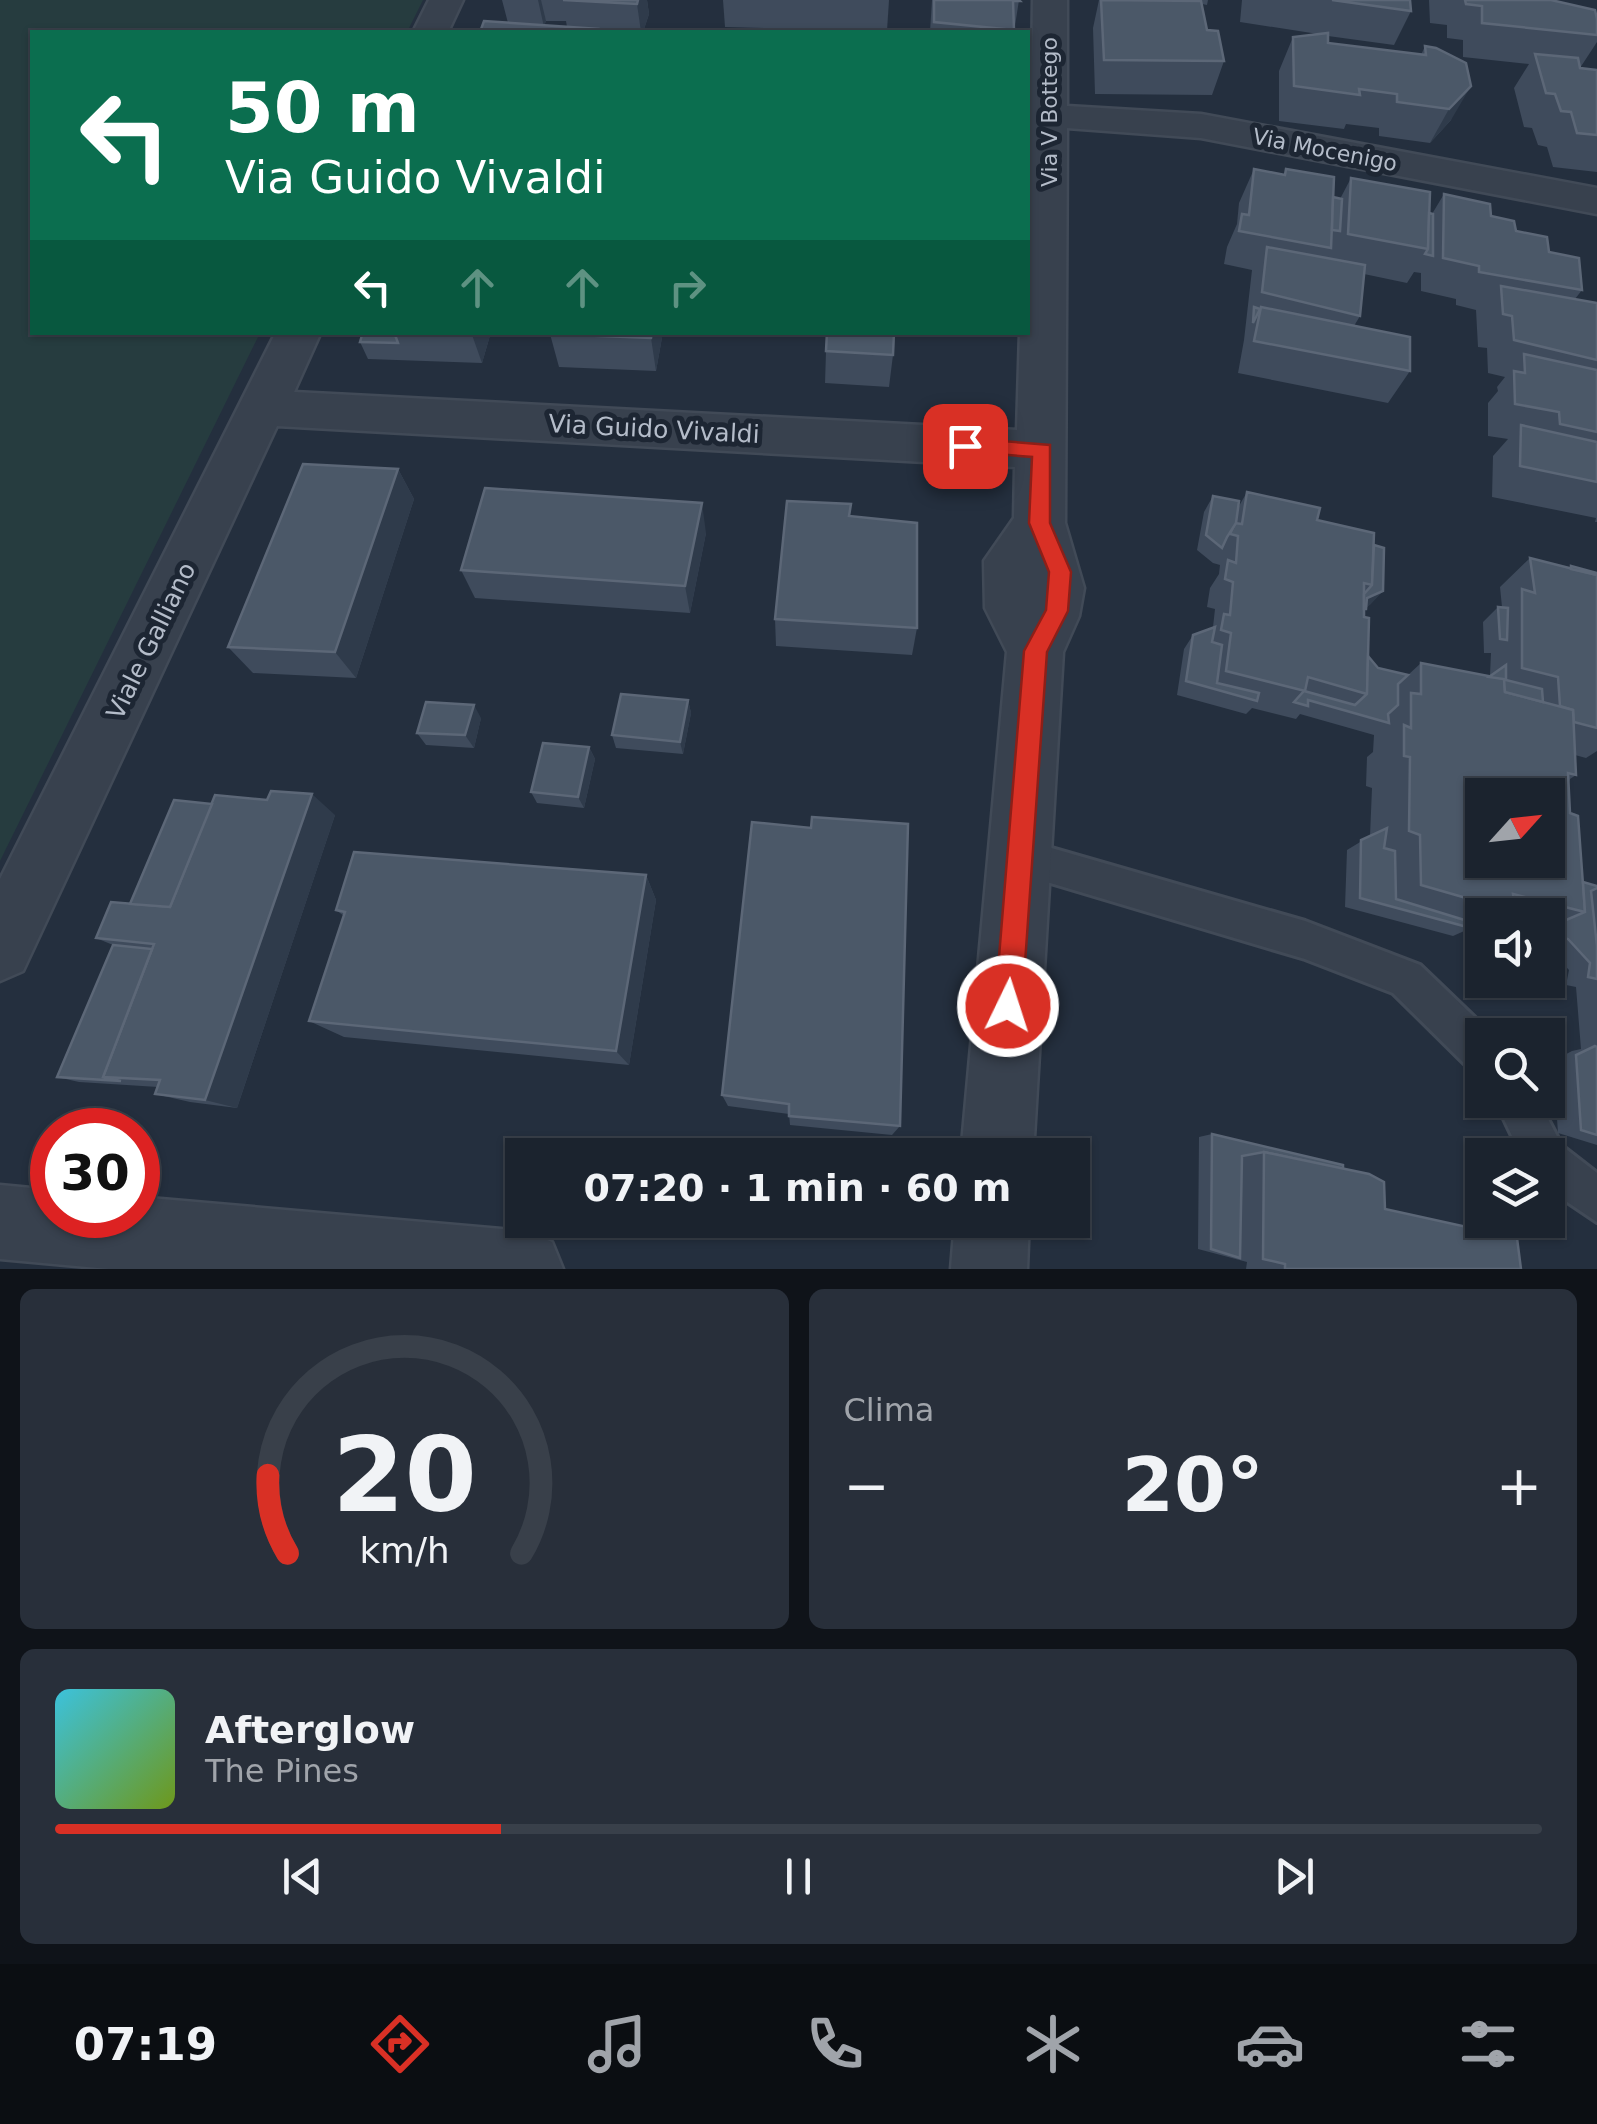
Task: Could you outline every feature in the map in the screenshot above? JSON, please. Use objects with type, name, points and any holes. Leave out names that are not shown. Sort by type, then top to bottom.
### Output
[{"type":"street","points":[[433,30],[446,0]]},
{"type":"street","name":"Via V Bottego","points":[[998,1138],[1035,651],[1012,608],[1010,562],[1040,523],[1051,116],[1050,0]]},
{"type":"street","name":"Via Mocenigo","points":[[1051,116],[1201,126],[1597,202]]},
{"type":"street","name":"Viale Galliano","points":[[0,948],[298,335]]},
{"type":"street","name":"Via Guido Vivaldi","points":[[265,408],[1043,450]]},
{"type":"street","points":[[0,1222],[525,1269]]},
{"type":"street","points":[[989,1269],[991,1238]]},
{"type":"lane","points":[[1020,857],[1305,940],[1406,979],[1465,1036]]},
{"type":"lane","points":[[1565,1175],[1597,1200]]},
{"type":"green space","points":[[0,0],[423,0],[408,30],[30,30],[30,335],[259,335],[0,861]]},
{"type":"building","points":[[563,0],[638,0],[637,4]]},
{"type":"building","points":[[934,0],[1020,1],[1013,1],[1014,30],[934,22]]},
{"type":"building","points":[[1101,0],[1201,1],[1207,30],[1218,31],[1224,61],[1104,60]]},
{"type":"building","points":[[1332,0],[1410,0],[1411,11]]},
{"type":"building","points":[[1465,0],[1551,0],[1595,10],[1597,35],[1482,23],[1482,6],[1466,4]]},
{"type":"building","points":[[484,21],[598,29],[598,30],[481,30]]},
{"type":"building","points":[[1328,33],[1328,43],[1426,55],[1425,46],[1436,48],[1466,63],[1471,86],[1449,109],[1397,102],[1397,94],[1359,89],[1360,95],[1294,86],[1293,37]]},
{"type":"building","points":[[1535,54],[1578,58],[1580,68],[1597,70],[1597,135],[1577,133],[1571,112],[1561,111],[1555,94],[1546,93]]},
{"type":"building","points":[[1254,169],[1285,175],[1286,169],[1334,177],[1331,248],[1239,231],[1242,214],[1249,215]]},
{"type":"building","points":[[1351,178],[1430,192],[1428,249],[1348,234]]},
{"type":"building","points":[[1444,194],[1490,204],[1491,216],[1514,221],[1516,231],[1547,237],[1549,252],[1579,258],[1582,290],[1479,272],[1479,266],[1443,258]]},
{"type":"building","points":[[1333,197],[1342,199],[1340,231],[1332,230]]},
{"type":"building","points":[[1429,213],[1433,214],[1433,256],[1425,254]]},
{"type":"building","points":[[1267,247],[1365,265],[1360,316],[1262,292]]},
{"type":"building","points":[[1501,286],[1597,303],[1597,360],[1514,340],[1512,316],[1503,314]]},
{"type":"building","points":[[1261,307],[1410,337],[1410,371],[1254,341]]},
{"type":"building","points":[[362,335],[395,335],[398,343],[360,342]]},
{"type":"building","points":[[575,335],[652,335],[651,338]]},
{"type":"building","points":[[827,335],[894,335],[893,355],[826,351]]},
{"type":"building","points":[[1524,354],[1597,370],[1597,432],[1560,424],[1559,412],[1515,404],[1514,371],[1525,373]]},
{"type":"building","points":[[1521,425],[1597,442],[1597,482],[1520,466]]},
{"type":"building","points":[[303,464],[398,469],[335,652],[228,647]]},
{"type":"building","points":[[485,488],[702,503],[685,586],[461,570]]},
{"type":"building","points":[[1247,492],[1320,508],[1317,520],[1374,533],[1372,585],[1364,583],[1364,617],[1369,618],[1367,694],[1308,677],[1305,691],[1226,671],[1231,633],[1221,630],[1224,614],[1230,615],[1233,582],[1225,579],[1228,560],[1236,563],[1238,536],[1230,534],[1235,523],[1242,524]]},
{"type":"building","points":[[1213,496],[1239,501],[1236,523],[1222,548],[1206,535]]},
{"type":"building","points":[[787,501],[851,504],[849,516],[917,523],[917,628],[775,619]]},
{"type":"building","points":[[1374,545],[1384,548],[1383,591],[1367,598],[1364,609],[1364,594],[1372,585]]},
{"type":"building","points":[[1530,558],[1597,575],[1597,728],[1574,722],[1573,710],[1560,706],[1558,677],[1522,668],[1522,589],[1535,593]]},
{"type":"building","points":[[1571,569],[1597,573],[1597,575]]},
{"type":"building","points":[[1498,607],[1508,608],[1507,640],[1500,639]]},
{"type":"building","points":[[1215,627],[1212,642],[1222,645],[1217,683],[1259,693],[1257,701],[1186,681],[1193,635]]},
{"type":"building","points":[[1368,656],[1378,668],[1408,675],[1398,684],[1398,705],[1388,714],[1389,723],[1308,700],[1308,706],[1294,702],[1304,691],[1355,705],[1367,694]]},
{"type":"building","points":[[1421,663],[1504,679],[1505,692],[1573,710],[1576,775],[1568,773],[1570,813],[1578,816],[1585,912],[1565,907],[1565,898],[1513,894],[1514,898],[1466,898],[1421,885],[1420,835],[1409,831],[1410,757],[1404,756],[1404,725],[1411,728],[1411,693],[1421,694]]},
{"type":"building","points":[[1506,665],[1506,680],[1542,689],[1543,702],[1505,692],[1504,679],[1489,677]]},
{"type":"building","points":[[621,694],[688,700],[680,742],[612,735]]},
{"type":"building","points":[[426,702],[474,705],[465,735],[417,733]]},
{"type":"building","points":[[543,743],[589,747],[578,797],[531,792]]},
{"type":"building","points":[[271,791],[312,794],[205,1100],[155,1094],[160,1080],[103,1077],[154,944],[96,938],[111,902],[170,907],[215,795],[267,800]]},
{"type":"building","points":[[174,800],[212,804],[170,907],[130,904]]},
{"type":"building","points":[[812,817],[908,824],[900,1126],[789,1116],[789,1104],[722,1095],[752,822],[811,828]]},
{"type":"building","points":[[1387,828],[1384,848],[1395,851],[1396,899],[1465,920],[1465,926],[1360,898],[1361,840]]},
{"type":"building","points":[[354,852],[646,875],[616,1051],[309,1021],[345,912],[336,910]]},
{"type":"building","points":[[1583,882],[1597,886],[1591,891],[1597,979],[1588,977],[1590,963],[1565,938],[1565,920],[1585,912]]},
{"type":"building","points":[[113,945],[152,949],[103,1077],[121,1081],[57,1077]]},
{"type":"building","points":[[1595,1046],[1597,1135],[1581,1130],[1576,1055]]},
{"type":"building","points":[[1212,1134],[1343,1165],[1343,1169],[1264,1152],[1242,1156],[1240,1258],[1211,1249]]},
{"type":"building","points":[[1264,1152],[1369,1174],[1384,1182],[1385,1209],[1465,1227],[1465,1238],[1517,1238],[1521,1269],[1285,1269],[1285,1264],[1263,1259]]},
{"type":"route","points":[[965,446],[1043,450],[1040,523],[1060,572],[1057,611],[1035,651],[1008,1006]]}]
